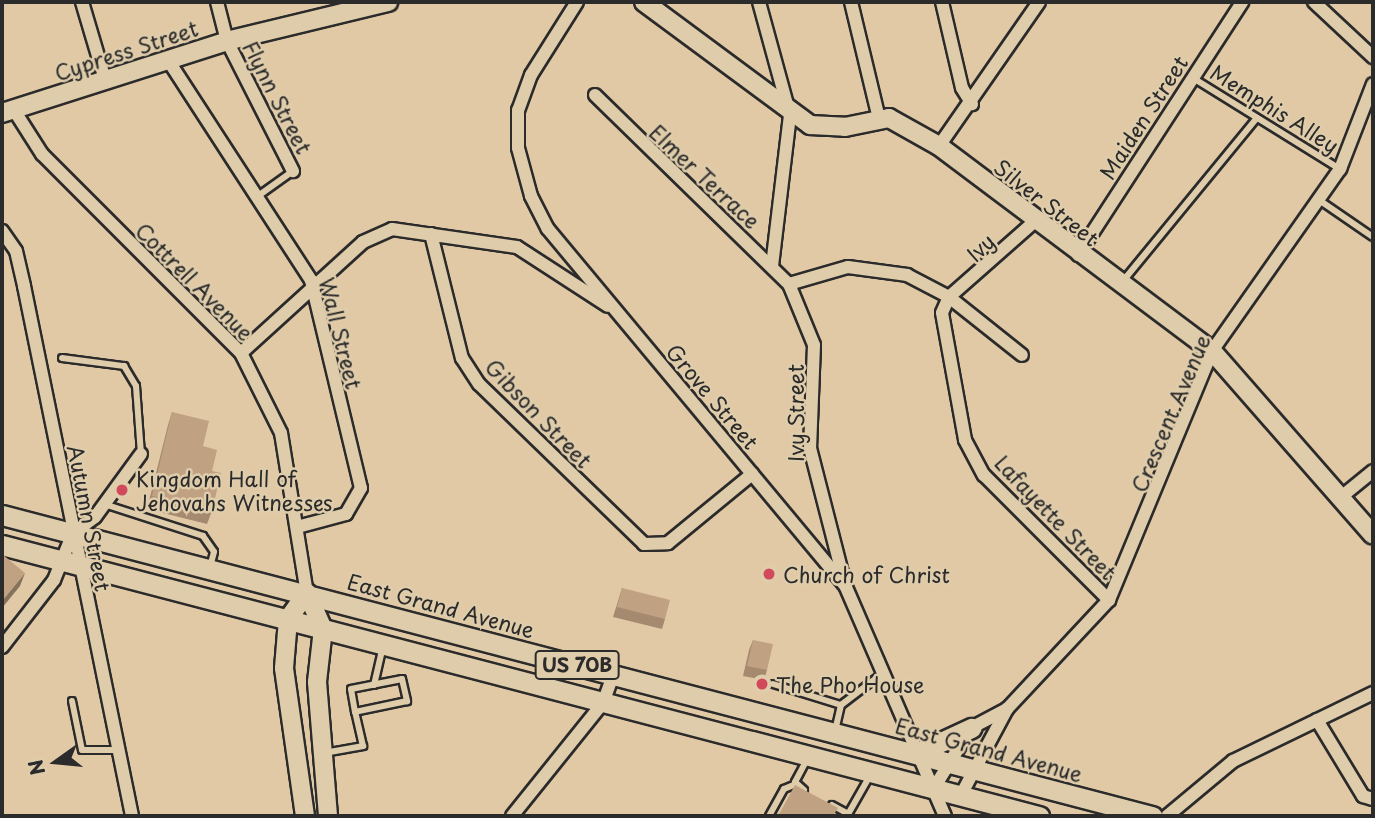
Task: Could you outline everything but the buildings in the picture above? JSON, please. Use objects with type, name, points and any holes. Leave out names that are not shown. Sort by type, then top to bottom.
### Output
[{"type":"main road","name":"East Grand Avenue","points":[[2,515],[1152,816]]},
{"type":"main road","name":"US 70B","points":[[2,545],[1039,816]]},
{"type":"main road","points":[[917,753],[971,728]]},
{"type":"street","points":[[82,2],[106,83]]},
{"type":"street","name":"Flynn Street","points":[[217,2],[227,41],[293,171]]},
{"type":"street","name":"Cypress Street","points":[[8,111],[106,83],[227,41],[388,2]]},
{"type":"street","name":"Grove Street","points":[[577,2],[531,75],[518,110],[518,148],[548,229],[845,584],[945,816]]},
{"type":"street","points":[[643,2],[713,48],[790,115],[827,128],[879,118],[850,2]]},
{"type":"street","points":[[759,2],[790,115],[772,266]]},
{"type":"street","points":[[942,2],[962,89],[972,104]]},
{"type":"street","points":[[939,146],[972,104],[1039,2]]},
{"type":"street","name":"Maiden Street","points":[[1078,255],[1242,2]]},
{"type":"street","points":[[1314,2],[1373,57]]},
{"type":"street","name":"Wall Street","points":[[167,60],[311,280],[361,488],[346,514],[297,527]]},
{"type":"street","name":"Crescent Avenue","points":[[961,795],[972,767],[1007,709],[1109,600],[1212,351],[1340,169],[1373,84]]},
{"type":"street","name":"Elmer Terrace","points":[[595,95],[789,284]]},
{"type":"street","name":"Cottrell Avenue","points":[[8,111],[42,154],[241,353],[281,433],[307,593]]},
{"type":"street","name":"Silver Street","points":[[879,118],[889,118],[939,146],[1034,222],[1212,351],[1373,535]]},
{"type":"street","name":"Ivy","points":[[949,297],[1034,222]]},
{"type":"street","points":[[241,353],[363,242],[393,229],[517,247],[620,314]]},
{"type":"street","name":"Autumn Street","points":[[2,231],[24,286],[132,816]]},
{"type":"street","name":"Gibson Street","points":[[431,233],[462,358],[479,384],[643,544],[656,547],[752,474]]},
{"type":"street","points":[[789,284],[815,273],[880,267],[949,297],[1022,355]]},
{"type":"street","name":"Ivy Street","points":[[789,284],[814,345],[810,449],[845,584]]},
{"type":"street","name":"Lafayette Street","points":[[949,297],[942,313],[972,452],[984,475],[1109,600]]},
{"type":"street","points":[[2,648],[54,580],[73,533],[104,504],[141,454]]},
{"type":"street","points":[[1341,497],[1373,471]]},
{"type":"street","points":[[305,816],[285,697],[288,619],[307,593],[323,629],[317,682],[328,816]]},
{"type":"street","points":[[512,816],[603,703],[613,674]]},
{"type":"street","points":[[1167,816],[1233,761],[1373,693]]},
{"type":"street","name":"Crescent Avenue","points":[[934,788],[971,728],[1007,709]]},
{"type":"street","points":[[1317,720],[1363,796],[1373,799]]},
{"type":"lane","name":"Memphis Alley","points":[[1191,77],[1340,169]]},
{"type":"lane","points":[[1120,285],[1257,118]]},
{"type":"lane","points":[[255,198],[293,171]]},
{"type":"lane","points":[[1319,200],[1373,237]]},
{"type":"lane","points":[[62,358],[124,366],[136,386],[141,454]]},
{"type":"lane","points":[[104,504],[203,536],[215,552],[210,569]]},
{"type":"lane","points":[[371,687],[383,645]]},
{"type":"lane","points":[[835,732],[841,705],[885,673]]},
{"type":"lane","points":[[323,753],[363,746],[355,712],[351,690],[402,679],[407,701],[386,702],[355,712]]},
{"type":"lane","points":[[773,684],[841,705]]},
{"type":"lane","points":[[72,701],[82,750],[118,750]]},
{"type":"lane","points":[[769,816],[784,789],[796,784],[808,756]]},
{"type":"lane","points":[[821,798],[848,815],[872,772]]},
{"type":"lane","points":[[796,784],[813,795]]},
{"type":"place","name":"Kingdom Hall of Jehovahs Witnesses","points":[[122,490]]},
{"type":"place","name":"Church of Christ","points":[[769,574]]},
{"type":"place","name":"The Pho House","points":[[762,684]]}]
